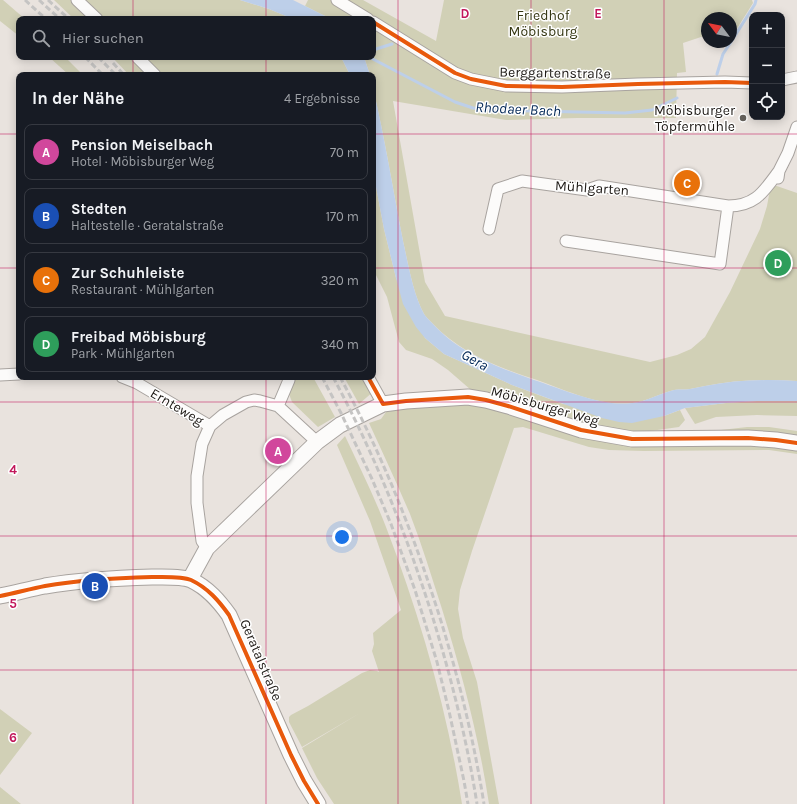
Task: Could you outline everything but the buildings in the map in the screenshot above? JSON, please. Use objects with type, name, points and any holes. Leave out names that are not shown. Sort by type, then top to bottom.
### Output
[{"type":"street","points":[[77,0],[94,16]]},
{"type":"street","points":[[337,0],[363,16]]},
{"type":"street","name":"Berggartenstraße","points":[[376,24],[455,73],[471,79],[506,86],[562,87],[725,82],[749,83]]},
{"type":"street","points":[[140,60],[152,72]]},
{"type":"street","points":[[785,79],[797,77]]},
{"type":"street","name":"Mühlgarten","points":[[489,229],[498,189],[522,181],[587,190],[599,186],[728,206],[738,206],[751,202],[760,195],[778,176],[797,127]]},
{"type":"street","points":[[566,241],[720,264],[728,206]]},
{"type":"street","points":[[0,375],[16,374]]},
{"type":"street","name":"Ernteweg","points":[[130,380],[210,426]]},
{"type":"street","points":[[278,406],[289,380]]},
{"type":"street","points":[[370,380],[383,404]]},
{"type":"street","name":"Möbisburger Weg","points":[[190,579],[206,548],[317,442],[340,425],[383,404],[468,397],[508,406],[580,430],[632,439],[748,438],[797,443]]},
{"type":"street","points":[[206,548],[202,541],[197,503],[197,476],[202,444],[210,426],[223,415],[246,402],[254,400],[278,406],[317,442]]},
{"type":"street","name":"Geratalstraße","points":[[0,596],[44,586],[124,578],[170,577],[190,579],[206,588],[218,600],[229,615],[291,755],[311,794],[318,804]]},
{"type":"green space","points":[[0,0],[3,0],[22,16],[16,16],[16,34],[0,21]]},
{"type":"green space","points":[[54,0],[240,0],[286,16],[71,16]]},
{"type":"green space","name":"Friedhof Möbisburg","points":[[308,0],[363,0],[436,41],[444,0],[752,0],[753,3],[737,28],[737,12],[701,12],[701,37],[683,43],[686,72],[677,73],[676,118],[506,120],[393,101],[425,282],[445,316],[650,362],[677,355],[691,349],[705,337],[730,292],[760,229],[767,206],[771,184],[797,193],[797,381],[763,380],[728,382],[674,390],[637,402],[620,404],[583,397],[494,365],[468,351],[443,334],[424,314],[420,306],[411,278],[403,241],[376,102],[376,72],[369,72],[365,60],[376,60],[376,16],[325,16],[305,6]]},
{"type":"green space","points":[[52,60],[68,60],[80,72],[66,72]]},
{"type":"green space","points":[[115,60],[342,60],[348,72],[126,72]]},
{"type":"green space","points":[[376,187],[384,229],[396,278],[425,338],[444,354],[512,385],[563,404],[664,416],[680,410],[685,420],[679,427],[650,431],[613,430],[487,392],[471,390],[448,370],[432,359],[406,350],[399,342],[387,297],[376,275]]},
{"type":"green space","points":[[291,380],[315,380],[335,417],[318,427],[292,402],[289,394]]},
{"type":"green space","points":[[346,380],[368,380],[374,391],[359,404]]},
{"type":"green space","points":[[797,401],[797,416],[757,415],[716,417],[695,424],[685,408],[726,403]]},
{"type":"green space","points":[[485,404],[551,426],[797,448],[797,454],[769,450],[609,450],[589,447],[523,427],[514,428],[472,551],[460,590],[458,609],[463,638],[477,682],[499,804],[489,804],[475,730],[463,681],[423,550],[410,514],[369,423],[381,419],[386,412],[420,406]]},
{"type":"green space","points":[[747,427],[769,427],[797,431],[797,438],[718,432],[721,430]]},
{"type":"green space","points":[[345,436],[386,527],[410,594],[431,663],[449,733],[462,804],[334,804],[317,778],[302,748],[360,713],[302,747],[289,722],[289,717],[291,715],[362,673],[370,670],[379,672],[372,651],[374,644],[373,633],[401,610],[370,521],[337,445]]},
{"type":"green space","points":[[0,709],[32,733],[0,775]]},
{"type":"green space","points":[[0,787],[21,804],[0,804]]},
{"type":"water","points":[[240,0],[293,0],[325,16],[286,16]]},
{"type":"water","points":[[342,60],[365,60],[369,72],[348,72]]},
{"type":"water","name":"Gera","points":[[376,102],[403,241],[411,278],[417,297],[424,314],[454,343],[479,358],[506,370],[595,400],[620,404],[632,403],[674,390],[728,382],[774,380],[797,381],[797,401],[757,401],[685,408],[664,416],[632,423],[602,418],[512,385],[444,354],[425,338],[416,327],[403,304],[384,229],[376,187]]},
{"type":"waterway","name":"Rhodaer Bach","points":[[737,32],[756,0]]},
{"type":"waterway","points":[[376,49],[392,44]]},
{"type":"waterway","name":"Rhodaer Bach","points":[[717,74],[723,54],[727,48]]},
{"type":"waterway","name":"Rhodaer Bach","points":[[375,60],[455,102],[473,108],[491,110],[625,113],[652,110],[677,98]]},
{"type":"railway","points":[[25,0],[43,16]]},
{"type":"railway","points":[[39,0],[57,16]]},
{"type":"railway","points":[[48,0],[66,16]]},
{"type":"railway","points":[[88,60],[100,72]]},
{"type":"railway","points":[[101,60],[113,72]]},
{"type":"railway","points":[[113,63],[121,72]]},
{"type":"railway","points":[[324,380],[372,479],[391,524],[415,590],[437,662],[449,711],[468,804]]},
{"type":"railway","points":[[335,380],[362,435],[388,494],[422,584],[452,685],[477,804]]},
{"type":"railway","points":[[342,380],[370,435],[396,495],[430,587],[460,687],[476,757],[484,804]]},
{"type":"cycle path","points":[[376,24],[455,73],[471,79],[506,86],[562,87],[725,82],[749,83]]},
{"type":"cycle path","points":[[370,380],[383,404],[468,397],[508,406],[581,430],[632,439],[748,438],[797,443]]},
{"type":"cycle path","points":[[0,596],[58,584],[125,578],[172,577],[183,578],[197,583],[208,591],[229,615],[291,755],[318,804]]},
{"type":"place","name":"Möbisburger Töpfermühle","points":[[743,118]]},
{"type":"place","name":"Zur Schuhleiste","points":[[687,183]]},
{"type":"place","name":"Freibad Möbisburg","points":[[778,263]]},
{"type":"place","name":"Pension Meiselbach","points":[[278,451]]},
{"type":"place","name":"Stedten","points":[[95,586]]}]
